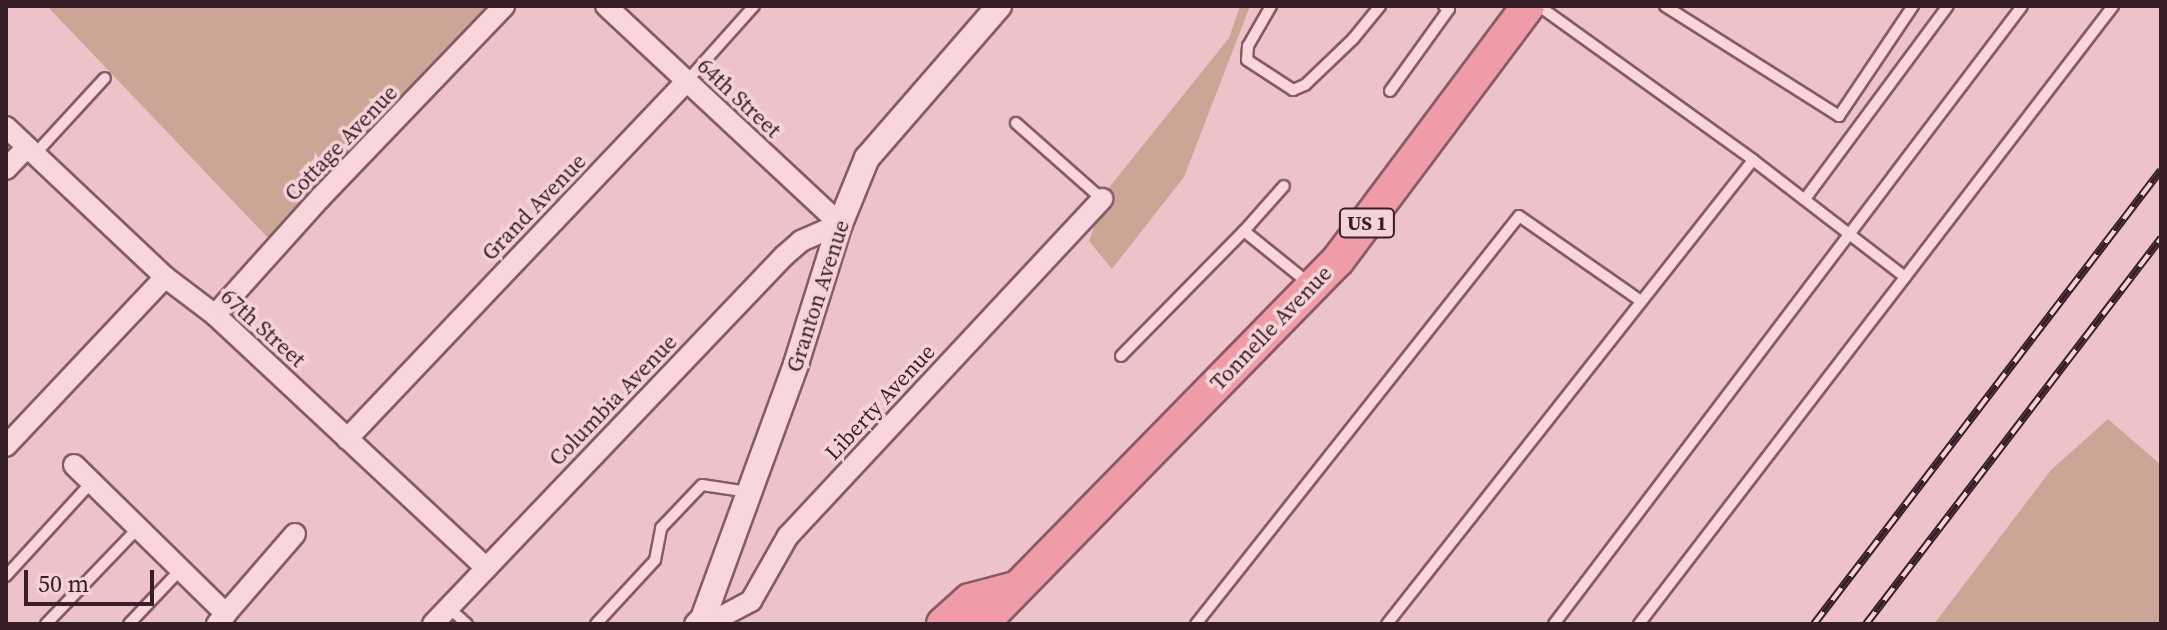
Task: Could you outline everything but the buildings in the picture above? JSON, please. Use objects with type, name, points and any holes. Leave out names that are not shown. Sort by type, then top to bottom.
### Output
[{"type":"main road","name":"Tonnelle Avenue","points":[[982,624],[1312,286],[1363,229],[1528,6]]},
{"type":"main road","points":[[943,624],[970,600],[1018,587]]},
{"type":"street","name":"Cottage Avenue","points":[[215,315],[320,198],[504,6]]},
{"type":"street","name":"64th Street","points":[[606,6],[840,224]]},
{"type":"street","name":"Granton Avenue","points":[[700,621],[751,492],[826,277],[840,224],[867,158],[999,6]]},
{"type":"street","name":"Grand Avenue","points":[[347,439],[686,82]]},
{"type":"street","name":"67th Street","points":[[6,127],[165,277],[215,315],[486,568]]},
{"type":"street","points":[[6,169],[31,150]]},
{"type":"street","name":"Liberty Avenue","points":[[700,621],[721,617],[751,601],[788,536],[1102,199]]},
{"type":"street","name":"Columbia Avenue","points":[[433,624],[784,256],[801,241],[840,224]]},
{"type":"street","points":[[6,446],[165,277]]},
{"type":"street","points":[[74,465],[180,570],[221,619],[295,534]]},
{"type":"lane","name":"Grand Avenue","points":[[686,82],[754,6]]},
{"type":"lane","points":[[1271,6],[1248,46],[1247,60],[1293,90],[1305,85],[1353,39],[1380,6]]},
{"type":"lane","points":[[1390,91],[1449,9],[1444,6]]},
{"type":"lane","points":[[1539,6],[1753,160],[1905,277]]},
{"type":"lane","points":[[1665,6],[1839,116],[1913,6]]},
{"type":"lane","points":[[1805,199],[1948,6]]},
{"type":"lane","points":[[1554,624],[2022,6]]},
{"type":"lane","points":[[1639,624],[2113,6]]},
{"type":"lane","points":[[31,150],[105,78]]},
{"type":"lane","points":[[1016,123],[1102,199]]},
{"type":"lane","points":[[1387,624],[1753,160]]},
{"type":"lane","points":[[1121,356],[1284,186]]},
{"type":"lane","points":[[1196,624],[1519,216],[1641,301]]},
{"type":"lane","points":[[1244,231],[1312,286]]},
{"type":"lane","points":[[6,576],[91,483]]},
{"type":"lane","points":[[596,624],[655,560],[661,528],[702,485],[751,492]]},
{"type":"lane","points":[[46,624],[138,528]]},
{"type":"lane","points":[[129,624],[180,570]]},
{"type":"lane","points":[[449,608],[467,624]]},
{"type":"shaded area","points":[[47,6],[492,6],[271,241]]},
{"type":"shaded area","points":[[1240,6],[1250,6],[1184,177],[1112,269],[1089,241],[1107,190],[1229,38]]},
{"type":"shaded area","points":[[2108,419],[2161,465],[2161,624],[1934,624],[2051,470]]},
{"type":"railway","points":[[1814,624],[2161,170]]},
{"type":"railway","points":[[1866,624],[2161,238]]}]
